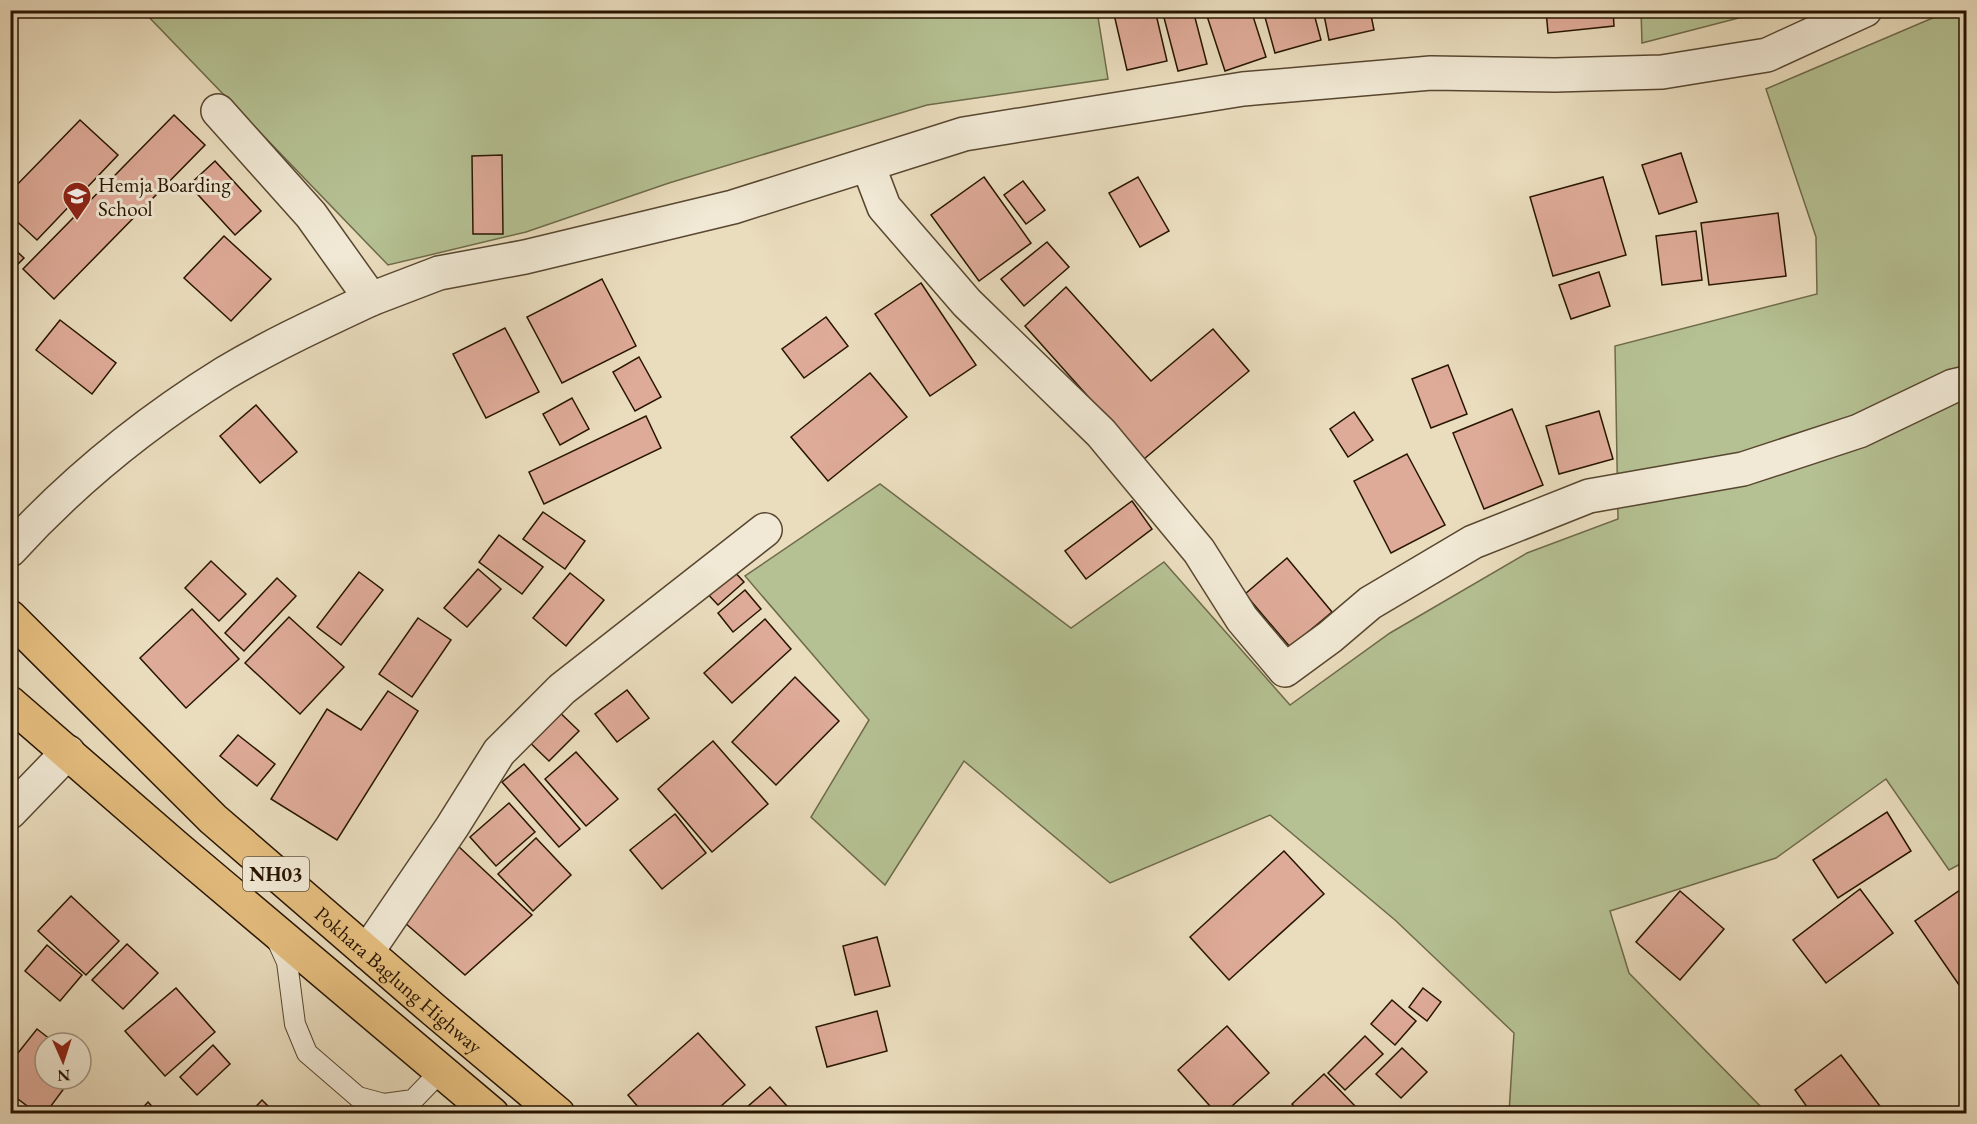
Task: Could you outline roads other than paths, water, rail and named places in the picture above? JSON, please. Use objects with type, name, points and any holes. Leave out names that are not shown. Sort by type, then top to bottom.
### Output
[{"type":"highway","name":"Pokhara Baglung Highway","points":[[10,617],[213,819],[558,1113]]},
{"type":"highway","name":"Pokhara Baglung Highway","points":[[10,703],[492,1113]]},
{"type":"street","points":[[10,550],[33,524],[93,468],[157,418],[225,373],[297,333],[371,299],[439,273],[525,257],[733,207],[964,134],[1243,89],[1431,73],[1555,75],[1662,72],[1767,55],[1865,10]]},
{"type":"street","points":[[218,111],[311,215],[371,299]]},
{"type":"street","points":[[868,165],[884,207],[968,303],[1101,433],[1199,551],[1242,620],[1285,670],[1330,637],[1370,603],[1473,542],[1589,496],[1743,468],[1817,445],[1859,431],[1953,386],[1966,383]]},
{"type":"street","points":[[368,952],[499,752],[562,689],[765,530]]},
{"type":"street","points":[[10,812],[68,752]]},
{"type":"lane","points":[[272,928],[287,962],[295,1024],[307,1053],[358,1097],[384,1104],[413,1100],[441,1071]]},
{"type":"place","name":"Hemja Boarding School","points":[[77,222]]}]
